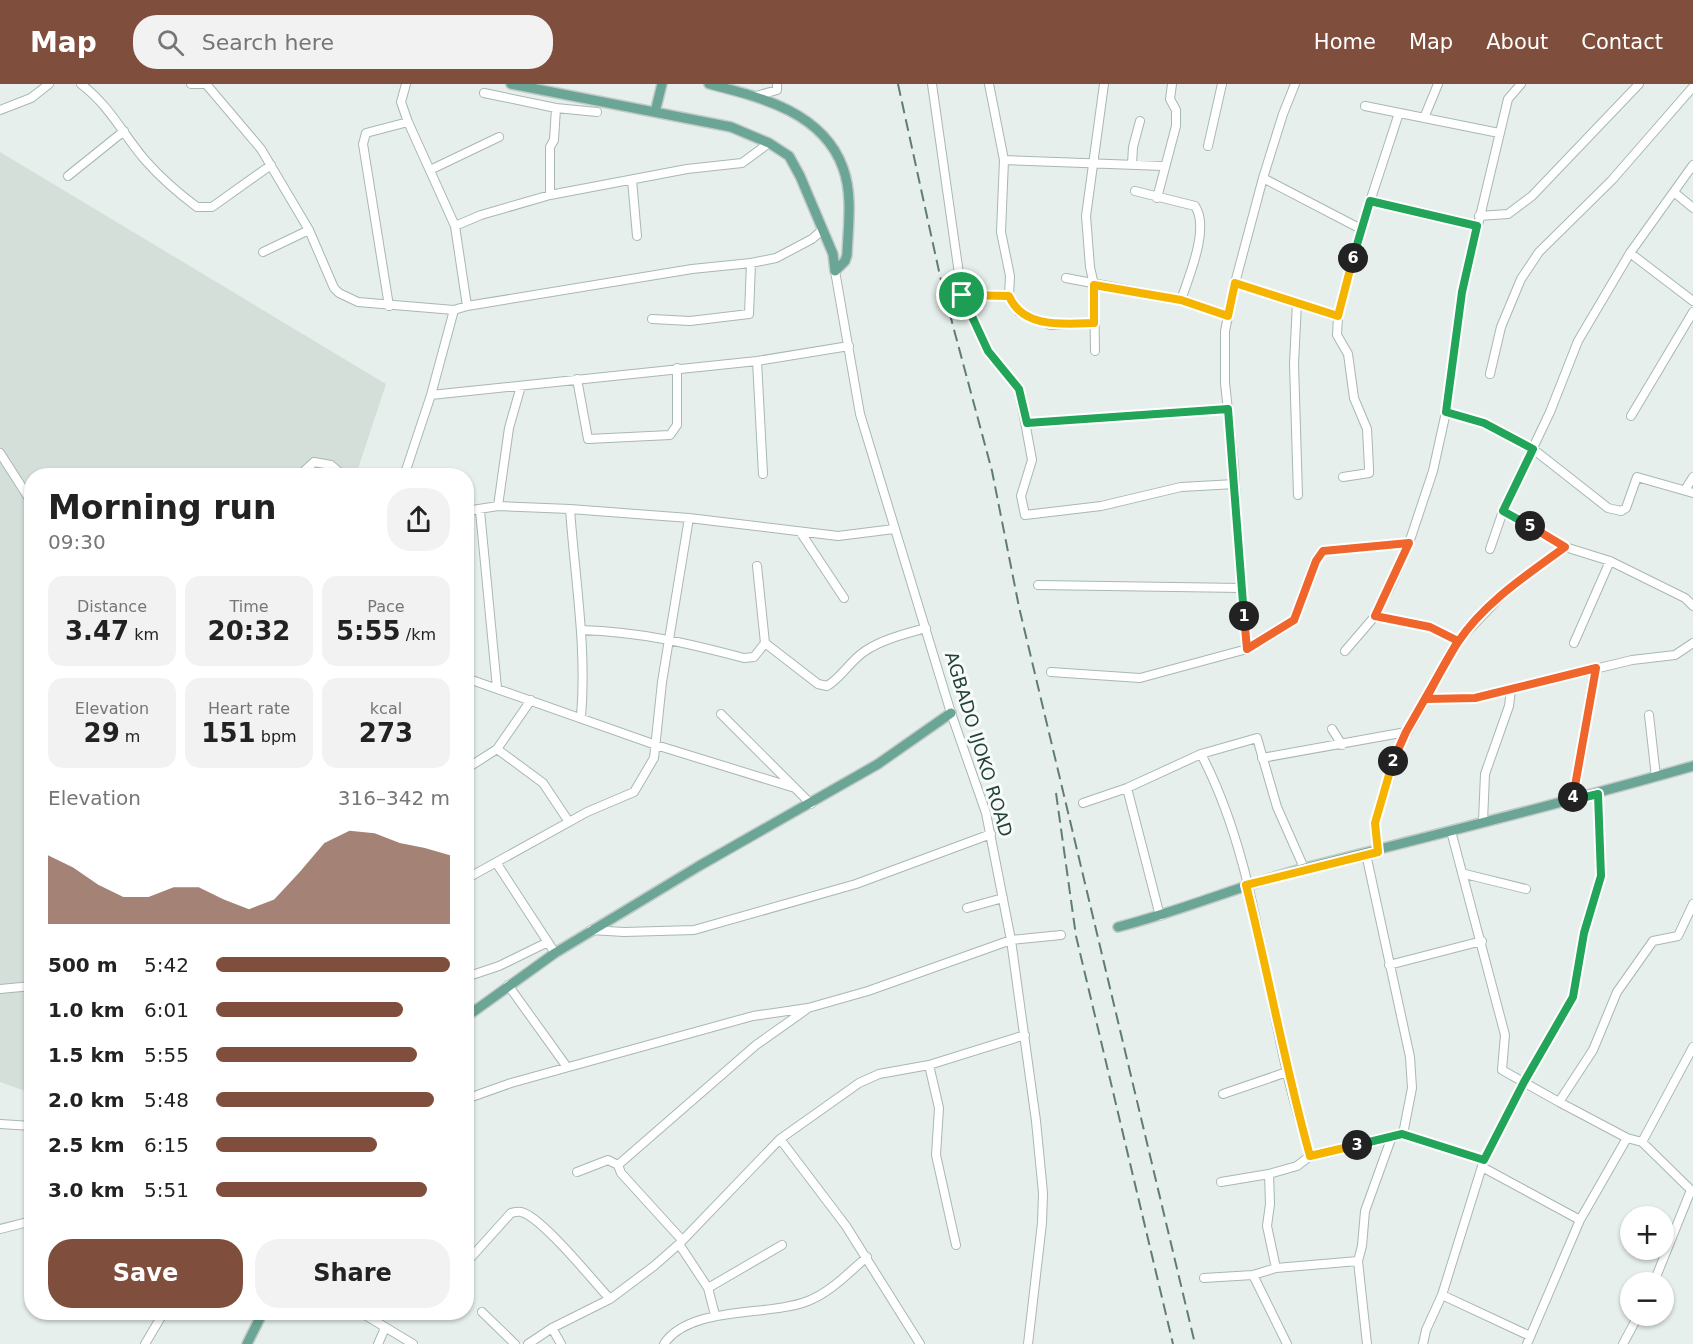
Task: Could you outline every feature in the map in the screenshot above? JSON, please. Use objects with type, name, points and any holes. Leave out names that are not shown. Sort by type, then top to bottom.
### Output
[{"type":"main road","name":"AGBADO IJOKO ROAD","points":[[511,84],[731,127],[769,143],[789,156],[800,176],[821,231],[833,254],[835,271]]},
{"type":"main road","points":[[655,112],[662,84]]},
{"type":"main road","points":[[709,84],[756,96],[794,112],[824,137],[843,167],[848,190],[847,255],[845,261],[835,271]]},
{"type":"main road","points":[[474,1011],[508,985],[591,930],[878,764],[951,713]]},
{"type":"main road","points":[[1118,927],[1160,916],[1246,885],[1304,868],[1378,852],[1484,821],[1598,794],[1693,766]]},
{"type":"main road","points":[[247,1344],[259,1320]]},
{"type":"street","points":[[0,110],[31,98],[50,84]]},
{"type":"street","points":[[81,84],[110,110],[159,175],[197,207],[212,207],[271,165]]},
{"type":"street","points":[[191,84],[206,84],[261,149],[309,231],[334,288],[358,302],[454,310],[466,306],[692,269],[751,264],[776,258],[812,239],[821,231]]},
{"type":"street","points":[[406,84],[401,102],[455,226],[466,306]]},
{"type":"street","points":[[756,96],[777,90],[777,84]]},
{"type":"street","points":[[932,84],[962,295],[988,351],[1019,389],[1027,423],[1032,460],[1021,496],[1025,515],[1101,506],[1181,487],[1235,484]]},
{"type":"street","points":[[989,84],[1004,160],[1001,232],[1010,276],[1009,296],[1019,312],[1050,325],[1094,323]]},
{"type":"street","points":[[1095,351],[1094,285],[1086,216],[1104,84]]},
{"type":"street","points":[[1157,198],[1163,166],[1176,126],[1176,110],[1170,99],[1172,84]]},
{"type":"street","points":[[1208,146],[1222,84]]},
{"type":"street","points":[[1247,649],[1224,346],[1235,283],[1263,178],[1282,114],[1295,84]]},
{"type":"street","points":[[1424,118],[1438,84]]},
{"type":"street","points":[[1345,651],[1375,616],[1409,543],[1433,471],[1446,412],[1462,292],[1479,216],[1509,99],[1521,84]]},
{"type":"street","points":[[1479,216],[1508,214],[1532,196],[1639,84]]},
{"type":"street","points":[[1490,374],[1501,327],[1521,279],[1539,252],[1612,180],[1693,87]]},
{"type":"street","points":[[484,93],[556,108],[597,112]]},
{"type":"street","points":[[1365,105],[1499,133]]},
{"type":"street","points":[[550,195],[550,147],[554,140],[556,108]]},
{"type":"street","points":[[1343,477],[1366,476],[1369,468],[1367,429],[1354,398],[1348,354],[1337,335],[1338,316],[1361,229],[1399,113]]},
{"type":"street","points":[[1132,164],[1133,147],[1140,121]]},
{"type":"street","points":[[389,306],[363,144],[366,133],[408,122]]},
{"type":"street","points":[[68,176],[124,131]]},
{"type":"street","points":[[430,170],[499,137]]},
{"type":"street","points":[[455,226],[481,214],[550,195],[687,169],[742,163],[769,143]]},
{"type":"street","points":[[1004,160],[1163,166]]},
{"type":"street","points":[[1490,549],[1503,511],[1533,449],[1578,341],[1630,253],[1693,165]]},
{"type":"street","points":[[1263,178],[1361,229]]},
{"type":"street","points":[[632,180],[637,236]]},
{"type":"street","points":[[1135,191],[1195,206],[1199,212],[1200,233],[1181,300]]},
{"type":"street","points":[[1675,193],[1693,208]]},
{"type":"street","points":[[1370,201],[1477,226]]},
{"type":"street","points":[[263,252],[309,231]]},
{"type":"street","points":[[1630,253],[1693,301]]},
{"type":"street","points":[[652,319],[690,321],[749,314],[751,264]]},
{"type":"street","name":"AGBADO IJOKO ROAD","points":[[835,271],[856,397],[894,529],[991,834],[1011,940],[1025,1035],[1042,1193],[1042,1223],[1028,1344]]},
{"type":"street","points":[[1066,278],[1181,300],[1228,316]]},
{"type":"street","points":[[1235,283],[1338,316]]},
{"type":"street","points":[[962,295],[1009,296]]},
{"type":"street","points":[[1297,302],[1294,364],[1298,495]]},
{"type":"street","points":[[407,468],[431,395],[454,310]]},
{"type":"street","points":[[1631,416],[1693,312]]},
{"type":"street","points":[[431,395],[757,361],[849,345]]},
{"type":"street","points":[[757,361],[763,474]]},
{"type":"street","points":[[577,379],[588,439],[670,435],[677,424],[677,368]]},
{"type":"street","points":[[498,506],[509,428],[521,386]]},
{"type":"street","points":[[1027,423],[1228,409]]},
{"type":"street","points":[[1446,412],[1484,423],[1533,449],[1599,502],[1621,512],[1626,508],[1637,477],[1689,492],[1693,477]]},
{"type":"street","points":[[0,453],[24,491]]},
{"type":"street","points":[[308,468],[314,462],[331,465],[335,468]]},
{"type":"street","points":[[474,511],[498,506],[689,518],[838,536],[894,529]]},
{"type":"street","points":[[570,510],[582,630],[584,681],[581,717]]},
{"type":"street","points":[[480,511],[497,688]]},
{"type":"street","points":[[1503,511],[1565,547],[1610,561],[1685,598],[1693,606]]},
{"type":"street","points":[[474,875],[498,864],[569,822],[634,792],[650,767],[656,745],[662,682],[689,518]]},
{"type":"street","points":[[801,533],[844,598]]},
{"type":"street","points":[[1051,672],[1140,678],[1247,649],[1294,620],[1316,561],[1323,551],[1409,543]]},
{"type":"street","points":[[1378,852],[1375,823],[1380,802],[1406,732],[1458,641],[1509,588],[1565,547]]},
{"type":"street","points":[[1574,643],[1610,561]]},
{"type":"street","points":[[582,630],[622,631],[671,638],[744,658],[754,657],[765,643],[757,567]]},
{"type":"street","points":[[1038,585],[1242,588]]},
{"type":"street","points":[[1375,616],[1430,627],[1458,641]]},
{"type":"street","points":[[765,643],[818,684],[827,686],[864,651],[887,639],[926,628]]},
{"type":"street","points":[[1426,699],[1475,698],[1596,668],[1675,654],[1693,643]]},
{"type":"street","points":[[1573,800],[1596,668]]},
{"type":"street","points":[[474,681],[656,745],[795,788]]},
{"type":"street","points":[[1484,821],[1485,774],[1509,706],[1511,689]]},
{"type":"street","points":[[474,764],[497,749],[531,700]]},
{"type":"street","points":[[721,714],[811,804]]},
{"type":"street","points":[[1649,715],[1656,777]]},
{"type":"street","points":[[1332,729],[1342,745]]},
{"type":"street","points":[[1262,758],[1406,732]]},
{"type":"street","points":[[1083,803],[1127,788],[1201,754],[1257,738],[1277,807],[1304,868]]},
{"type":"street","points":[[497,749],[543,783],[569,822]]},
{"type":"street","points":[[1201,754],[1231,824],[1265,961],[1287,1072],[1310,1156]]},
{"type":"street","points":[[1127,788],[1160,916]]},
{"type":"street","points":[[1423,1344],[1426,1330],[1442,1295],[1483,1164],[1524,1082],[1573,997],[1584,933],[1601,876],[1598,794]]},
{"type":"street","points":[[1451,831],[1465,874],[1505,1035],[1502,1070],[1627,1138],[1642,1142],[1692,1191],[1658,1272]]},
{"type":"street","points":[[591,930],[624,932],[693,930],[856,884],[991,834]]},
{"type":"street","points":[[1366,854],[1411,1071],[1410,1106],[1402,1134]]},
{"type":"street","points":[[498,864],[555,953]]},
{"type":"street","points":[[1465,874],[1526,889]]},
{"type":"street","points":[[967,908],[1003,898]]},
{"type":"street","points":[[1558,1102],[1593,1050],[1617,992],[1653,941],[1678,936],[1693,904]]},
{"type":"street","points":[[474,1096],[567,1067],[753,1016],[808,1008],[868,991],[1011,940],[1061,935]]},
{"type":"street","points":[[1389,965],[1482,941]]},
{"type":"street","points":[[474,974],[499,966],[548,942]]},
{"type":"street","points":[[508,985],[567,1067]]},
{"type":"street","points":[[0,989],[24,987]]},
{"type":"street","points":[[618,1165],[756,1045],[808,1008]]},
{"type":"street","points":[[528,1344],[552,1328],[610,1299],[681,1242],[780,1139],[870,1076],[929,1065],[1025,1035]]},
{"type":"street","points":[[1642,1142],[1693,1047]]},
{"type":"street","points":[[929,1065],[939,1108],[936,1155],[956,1245]]},
{"type":"street","points":[[1223,1094],[1287,1072]]},
{"type":"street","points":[[0,1124],[24,1126]]},
{"type":"street","points":[[1221,1182],[1269,1174],[1297,1166],[1310,1156],[1390,1139],[1402,1134],[1483,1164],[1580,1220]]},
{"type":"street","points":[[1527,1344],[1580,1220],[1627,1138]]},
{"type":"street","points":[[780,1139],[867,1257],[920,1344]]},
{"type":"street","points":[[1367,1344],[1358,1261],[1362,1246],[1365,1210],[1390,1139]]},
{"type":"street","points":[[577,1172],[608,1160],[618,1165],[621,1173],[681,1242],[708,1288],[715,1316]]},
{"type":"street","points":[[1269,1174],[1270,1204],[1267,1227],[1276,1268]]},
{"type":"street","points":[[474,1254],[511,1213],[521,1212],[535,1221],[566,1251],[610,1299]]},
{"type":"street","points":[[0,1229],[24,1223]]},
{"type":"street","points":[[708,1288],[782,1245]]},
{"type":"street","points":[[664,1344],[670,1336],[715,1316],[787,1307],[807,1302],[830,1290],[867,1257]]},
{"type":"street","points":[[1204,1278],[1253,1275],[1276,1268],[1358,1261]]},
{"type":"street","points":[[1253,1275],[1287,1344]]},
{"type":"street","points":[[1442,1295],[1530,1336]]},
{"type":"street","points":[[482,1312],[515,1344]]},
{"type":"street","points":[[145,1344],[159,1320]]},
{"type":"street","points":[[376,1320],[385,1328],[413,1344]]},
{"type":"street","points":[[1623,1344],[1633,1326]]},
{"type":"street","points":[[378,1344],[385,1328]]},
{"type":"street","points":[[552,1328],[561,1344]]},
{"type":"shaded area","points":[[0,152],[386,384],[358,468],[24,468],[24,1091],[0,1082]]},
{"type":"railway","points":[[898,84],[942,285],[992,471],[1019,607],[1195,1344]]},
{"type":"railway","points":[[1056,793],[1076,936],[1173,1344]]},
{"type":"route","points":[[962,295],[975,328],[988,351],[1019,389],[1027,423],[1228,409],[1247,649],[1294,620],[1316,561],[1323,551],[1409,543],[1375,616],[1405,624],[1422,624],[1458,641],[1426,699],[1406,732],[1398,749],[1375,823],[1378,852],[1304,868],[1246,885],[1265,961],[1287,1072],[1310,1156],[1390,1139],[1402,1134],[1484,1160],[1524,1082],[1573,997],[1580,968],[1584,933],[1601,876],[1598,794],[1573,800],[1581,742],[1596,668],[1475,698],[1426,699],[1448,658],[1458,641],[1481,615],[1509,588],[1565,547],[1503,511],[1533,449],[1484,423],[1446,412],[1462,292],[1477,226],[1370,201],[1338,316],[1235,283],[1228,316],[1181,300],[1094,285],[1094,323],[1058,325],[1050,325],[1019,312],[1009,296],[962,295]]}]
